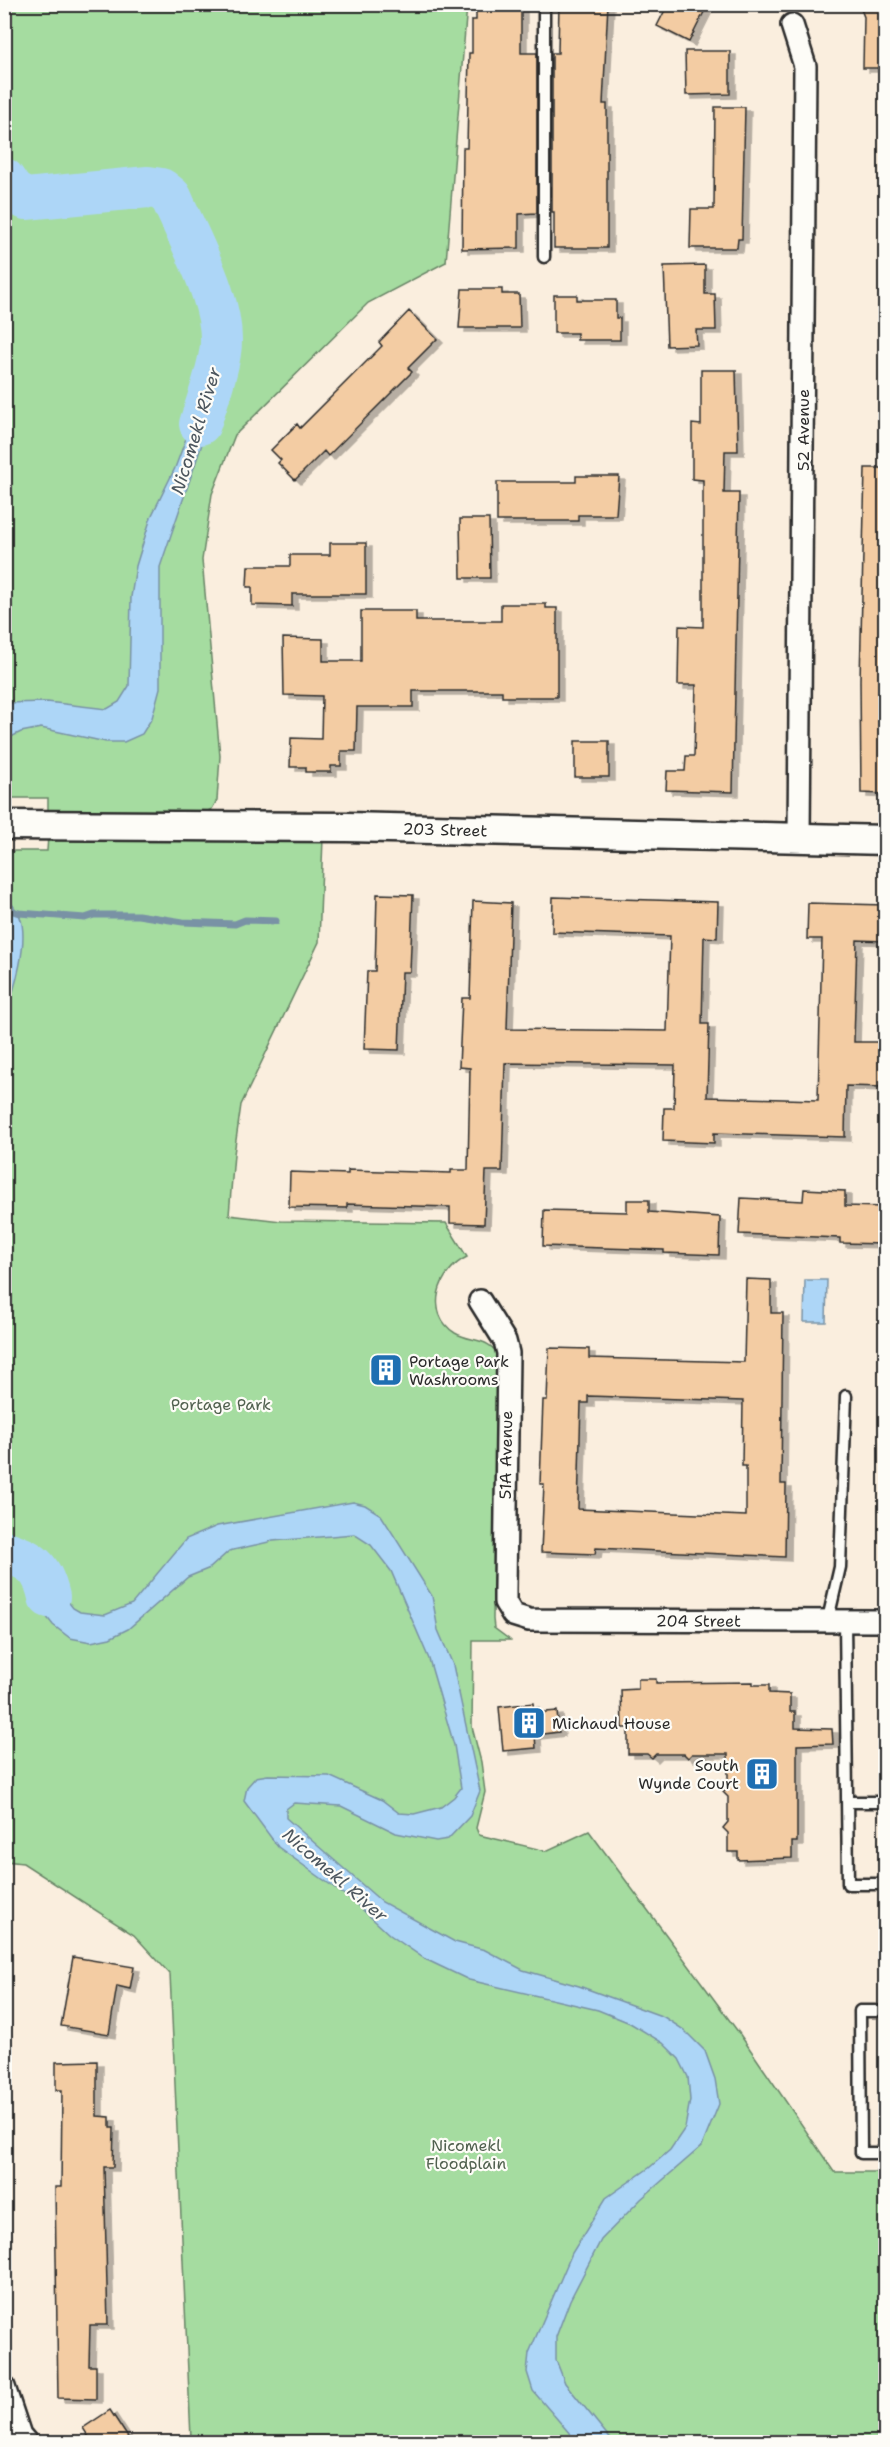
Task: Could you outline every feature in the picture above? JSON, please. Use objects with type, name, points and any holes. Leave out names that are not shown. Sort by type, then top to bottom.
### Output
[{"type":"main road","name":"203 Street","points":[[4,825],[347,827],[885,840]]},
{"type":"street","name":"52 Avenue","points":[[792,25],[806,66],[799,838]]},
{"type":"street","name":"51A Avenue","points":[[480,1301],[505,1341],[508,1353],[505,1602],[513,1615]]},
{"type":"street","name":"204 Street","points":[[513,1615],[529,1620],[837,1619],[885,1621]]},
{"type":"street","points":[[4,2387],[20,2434],[26,2442]]},
{"type":"lane","points":[[544,4],[544,257]]},
{"type":"lane","points":[[846,1396],[837,1619],[847,1802],[848,1884],[885,1884]]},
{"type":"lane","points":[[847,1802],[885,1802]]},
{"type":"lane","points":[[876,2011],[860,2011],[861,2153],[885,2153]]},
{"type":"green space","points":[[5,5],[467,5],[446,262],[368,303],[235,435],[212,494],[202,560],[220,756],[217,800],[212,809],[201,814],[48,812],[48,798],[5,798]]},
{"type":"green space","name":"Nicomekl Floodplain","points":[[48,836],[323,838],[319,942],[241,1105],[229,1215],[281,1221],[446,1223],[467,1257],[457,1263],[442,1282],[438,1293],[438,1304],[445,1325],[461,1336],[488,1344],[497,1353],[493,1619],[494,1628],[510,1640],[473,1640],[472,1727],[481,1762],[485,1792],[476,1828],[479,1835],[546,1851],[589,1831],[739,2033],[834,2172],[885,2172],[885,2442],[194,2442],[191,2438],[170,1974],[134,1935],[23,1863],[5,1861],[5,851],[47,851]]},
{"type":"water","points":[[229,365],[160,567],[160,688],[152,718],[142,734],[124,742],[106,742],[41,728],[21,732],[5,740],[5,703],[47,702],[107,709],[119,702],[129,686],[131,597],[136,566],[151,517],[175,468],[212,369]]},
{"type":"water","points":[[4,894],[20,917],[23,939],[17,979],[5,1013]]},
{"type":"water","points":[[805,1280],[827,1280],[826,1322],[804,1322]]},
{"type":"water","points":[[353,1502],[365,1505],[381,1515],[432,1596],[438,1630],[453,1665],[480,1791],[470,1816],[448,1839],[436,1841],[396,1833],[341,1806],[294,1803],[286,1809],[286,1818],[382,1902],[455,1942],[485,1950],[523,1970],[579,1986],[664,2017],[684,2030],[705,2051],[715,2079],[719,2104],[702,2146],[641,2199],[601,2240],[570,2300],[556,2337],[556,2360],[565,2383],[613,2442],[577,2442],[533,2391],[527,2372],[529,2353],[572,2253],[606,2198],[670,2150],[685,2128],[690,2100],[688,2077],[679,2059],[663,2043],[630,2023],[598,2010],[469,1980],[425,1959],[390,1935],[353,1901],[278,1847],[244,1801],[247,1787],[256,1777],[268,1775],[329,1776],[382,1800],[399,1813],[414,1814],[441,1807],[461,1788],[454,1745],[429,1659],[391,1571],[371,1545],[354,1534],[273,1541],[229,1551],[210,1568],[188,1577],[128,1629],[110,1638],[91,1642],[70,1638],[53,1625],[42,1611],[33,1571],[17,1560],[17,1538],[48,1558],[56,1586],[73,1608],[80,1612],[105,1615],[132,1604],[186,1539],[217,1526]]},
{"type":"building","points":[[476,4],[521,4],[521,53],[537,53],[537,213],[519,214],[519,248],[462,249],[463,148],[467,148],[469,53],[472,53],[472,20],[476,20]]},
{"type":"building","points":[[559,4],[608,4],[603,104],[607,104],[607,248],[554,248],[552,53],[558,53]]},
{"type":"building","points":[[668,4],[708,4],[689,42],[657,26]]},
{"type":"building","points":[[859,4],[885,4],[885,68],[863,68],[864,17]]},
{"type":"building","points":[[685,51],[730,51],[730,94],[686,95]]},
{"type":"building","points":[[715,107],[745,107],[742,239],[738,239],[737,248],[690,248],[691,209],[714,209]]},
{"type":"building","points":[[705,265],[705,294],[715,294],[716,330],[696,330],[697,345],[667,346],[664,266]]},
{"type":"building","points":[[462,289],[502,289],[502,294],[519,294],[520,328],[459,328]]},
{"type":"building","points":[[554,295],[577,295],[577,300],[616,300],[616,318],[620,318],[620,340],[577,340],[577,333],[554,333]]},
{"type":"building","points":[[409,311],[437,339],[408,368],[412,372],[328,456],[324,451],[295,480],[278,463],[281,460],[271,450],[297,424],[300,428],[382,346],[379,342]]},
{"type":"building","points":[[701,370],[736,370],[738,451],[725,451],[724,493],[739,493],[733,792],[666,790],[667,771],[685,771],[686,756],[694,756],[696,685],[678,685],[679,626],[703,627],[703,480],[692,479],[692,424],[701,425]]},
{"type":"building","points":[[865,468],[885,468],[885,794],[861,793],[860,680]]},
{"type":"building","points":[[576,476],[619,476],[616,515],[578,515],[578,521],[497,521],[497,482],[576,482]]},
{"type":"building","points":[[460,519],[489,519],[490,578],[461,578]]},
{"type":"building","points":[[330,543],[366,543],[366,594],[292,594],[292,606],[252,605],[252,587],[247,587],[248,566],[290,566],[290,555],[330,555]]},
{"type":"building","points":[[501,604],[546,604],[546,608],[557,608],[557,697],[502,697],[502,691],[413,691],[413,707],[357,707],[356,751],[341,751],[341,766],[331,766],[331,772],[306,772],[306,767],[290,767],[291,738],[321,739],[322,696],[284,695],[283,638],[323,639],[323,661],[361,661],[361,611],[416,611],[416,621],[501,621]]},
{"type":"building","points":[[575,741],[609,741],[609,777],[575,777]]},
{"type":"building","points":[[377,894],[413,895],[410,972],[402,972],[399,1050],[364,1049],[367,971],[375,971]]},
{"type":"building","points":[[553,897],[718,902],[717,938],[704,937],[702,1024],[709,1024],[707,1097],[818,1100],[822,939],[807,939],[808,903],[885,905],[885,941],[857,940],[854,1042],[885,1042],[885,1087],[846,1086],[845,1137],[714,1133],[714,1143],[663,1141],[664,1108],[674,1108],[675,1065],[505,1063],[502,1171],[486,1171],[484,1224],[450,1223],[450,1207],[347,1204],[347,1208],[289,1207],[290,1172],[348,1174],[348,1170],[451,1173],[451,1170],[468,1170],[470,1068],[459,1067],[462,998],[470,998],[473,901],[511,903],[507,1029],[667,1031],[670,936],[552,932]]},
{"type":"building","points":[[804,1189],[845,1191],[845,1206],[885,1207],[885,1244],[840,1243],[840,1238],[739,1234],[741,1198],[803,1201]]},
{"type":"building","points":[[627,1200],[649,1200],[649,1212],[720,1217],[719,1255],[664,1253],[664,1250],[543,1246],[544,1210],[627,1212]]},
{"type":"building","points":[[746,1279],[771,1280],[771,1313],[783,1313],[781,1484],[786,1484],[785,1557],[596,1548],[595,1554],[541,1552],[544,1484],[540,1484],[543,1400],[547,1400],[549,1348],[589,1349],[589,1358],[744,1362]],"holes":[[[588,1396],[743,1401],[742,1466],[746,1466],[746,1516],[578,1509],[581,1403],[588,1403]]]},
{"type":"building","name":"South Wynde Court","points":[[638,1679],[656,1679],[656,1683],[753,1682],[753,1685],[769,1685],[769,1693],[790,1694],[790,1712],[795,1712],[795,1728],[832,1729],[833,1744],[797,1745],[797,1842],[792,1842],[792,1858],[738,1860],[738,1852],[728,1852],[728,1833],[723,1828],[728,1822],[728,1797],[723,1792],[728,1787],[728,1754],[692,1754],[688,1758],[684,1754],[656,1754],[652,1758],[647,1754],[628,1754],[628,1728],[622,1728],[621,1690],[638,1689]]},
{"type":"building","name":"Michaud House","points":[[533,1703],[534,1713],[557,1711],[559,1732],[535,1735],[536,1748],[503,1751],[499,1707]]},
{"type":"building","points":[[73,1957],[134,1967],[130,1989],[117,1986],[109,2034],[61,2026]]},
{"type":"building","points":[[97,2061],[97,2116],[110,2117],[110,2128],[114,2128],[113,2167],[104,2167],[108,2325],[90,2325],[89,2366],[96,2366],[96,2399],[58,2398],[55,2187],[61,2187],[62,2090],[56,2090],[56,2062]]},
{"type":"building","points":[[110,2410],[131,2442],[92,2442],[83,2428]]},
{"type":"waterway","name":"Nicomekl River","points":[[4,179],[13,192],[26,199],[148,187],[161,189],[171,197],[213,294],[221,335],[216,371],[200,424]]},
{"type":"waterway","points":[[4,908],[19,913],[85,918],[94,915],[138,915],[183,922],[235,924],[245,920],[276,921]]},
{"type":"waterway","name":"Nicomekl River","points":[[4,1551],[22,1558],[39,1571],[49,1597]]},
{"type":"place","name":"Portage Park Washrooms","points":[[386,1370]]},
{"type":"place","name":"Michaud House","points":[[529,1723]]},
{"type":"place","name":"South Wynde Court","points":[[762,1774]]},
{"type":"park label","name":"Portage Park","points":[[221,1404]]}]
